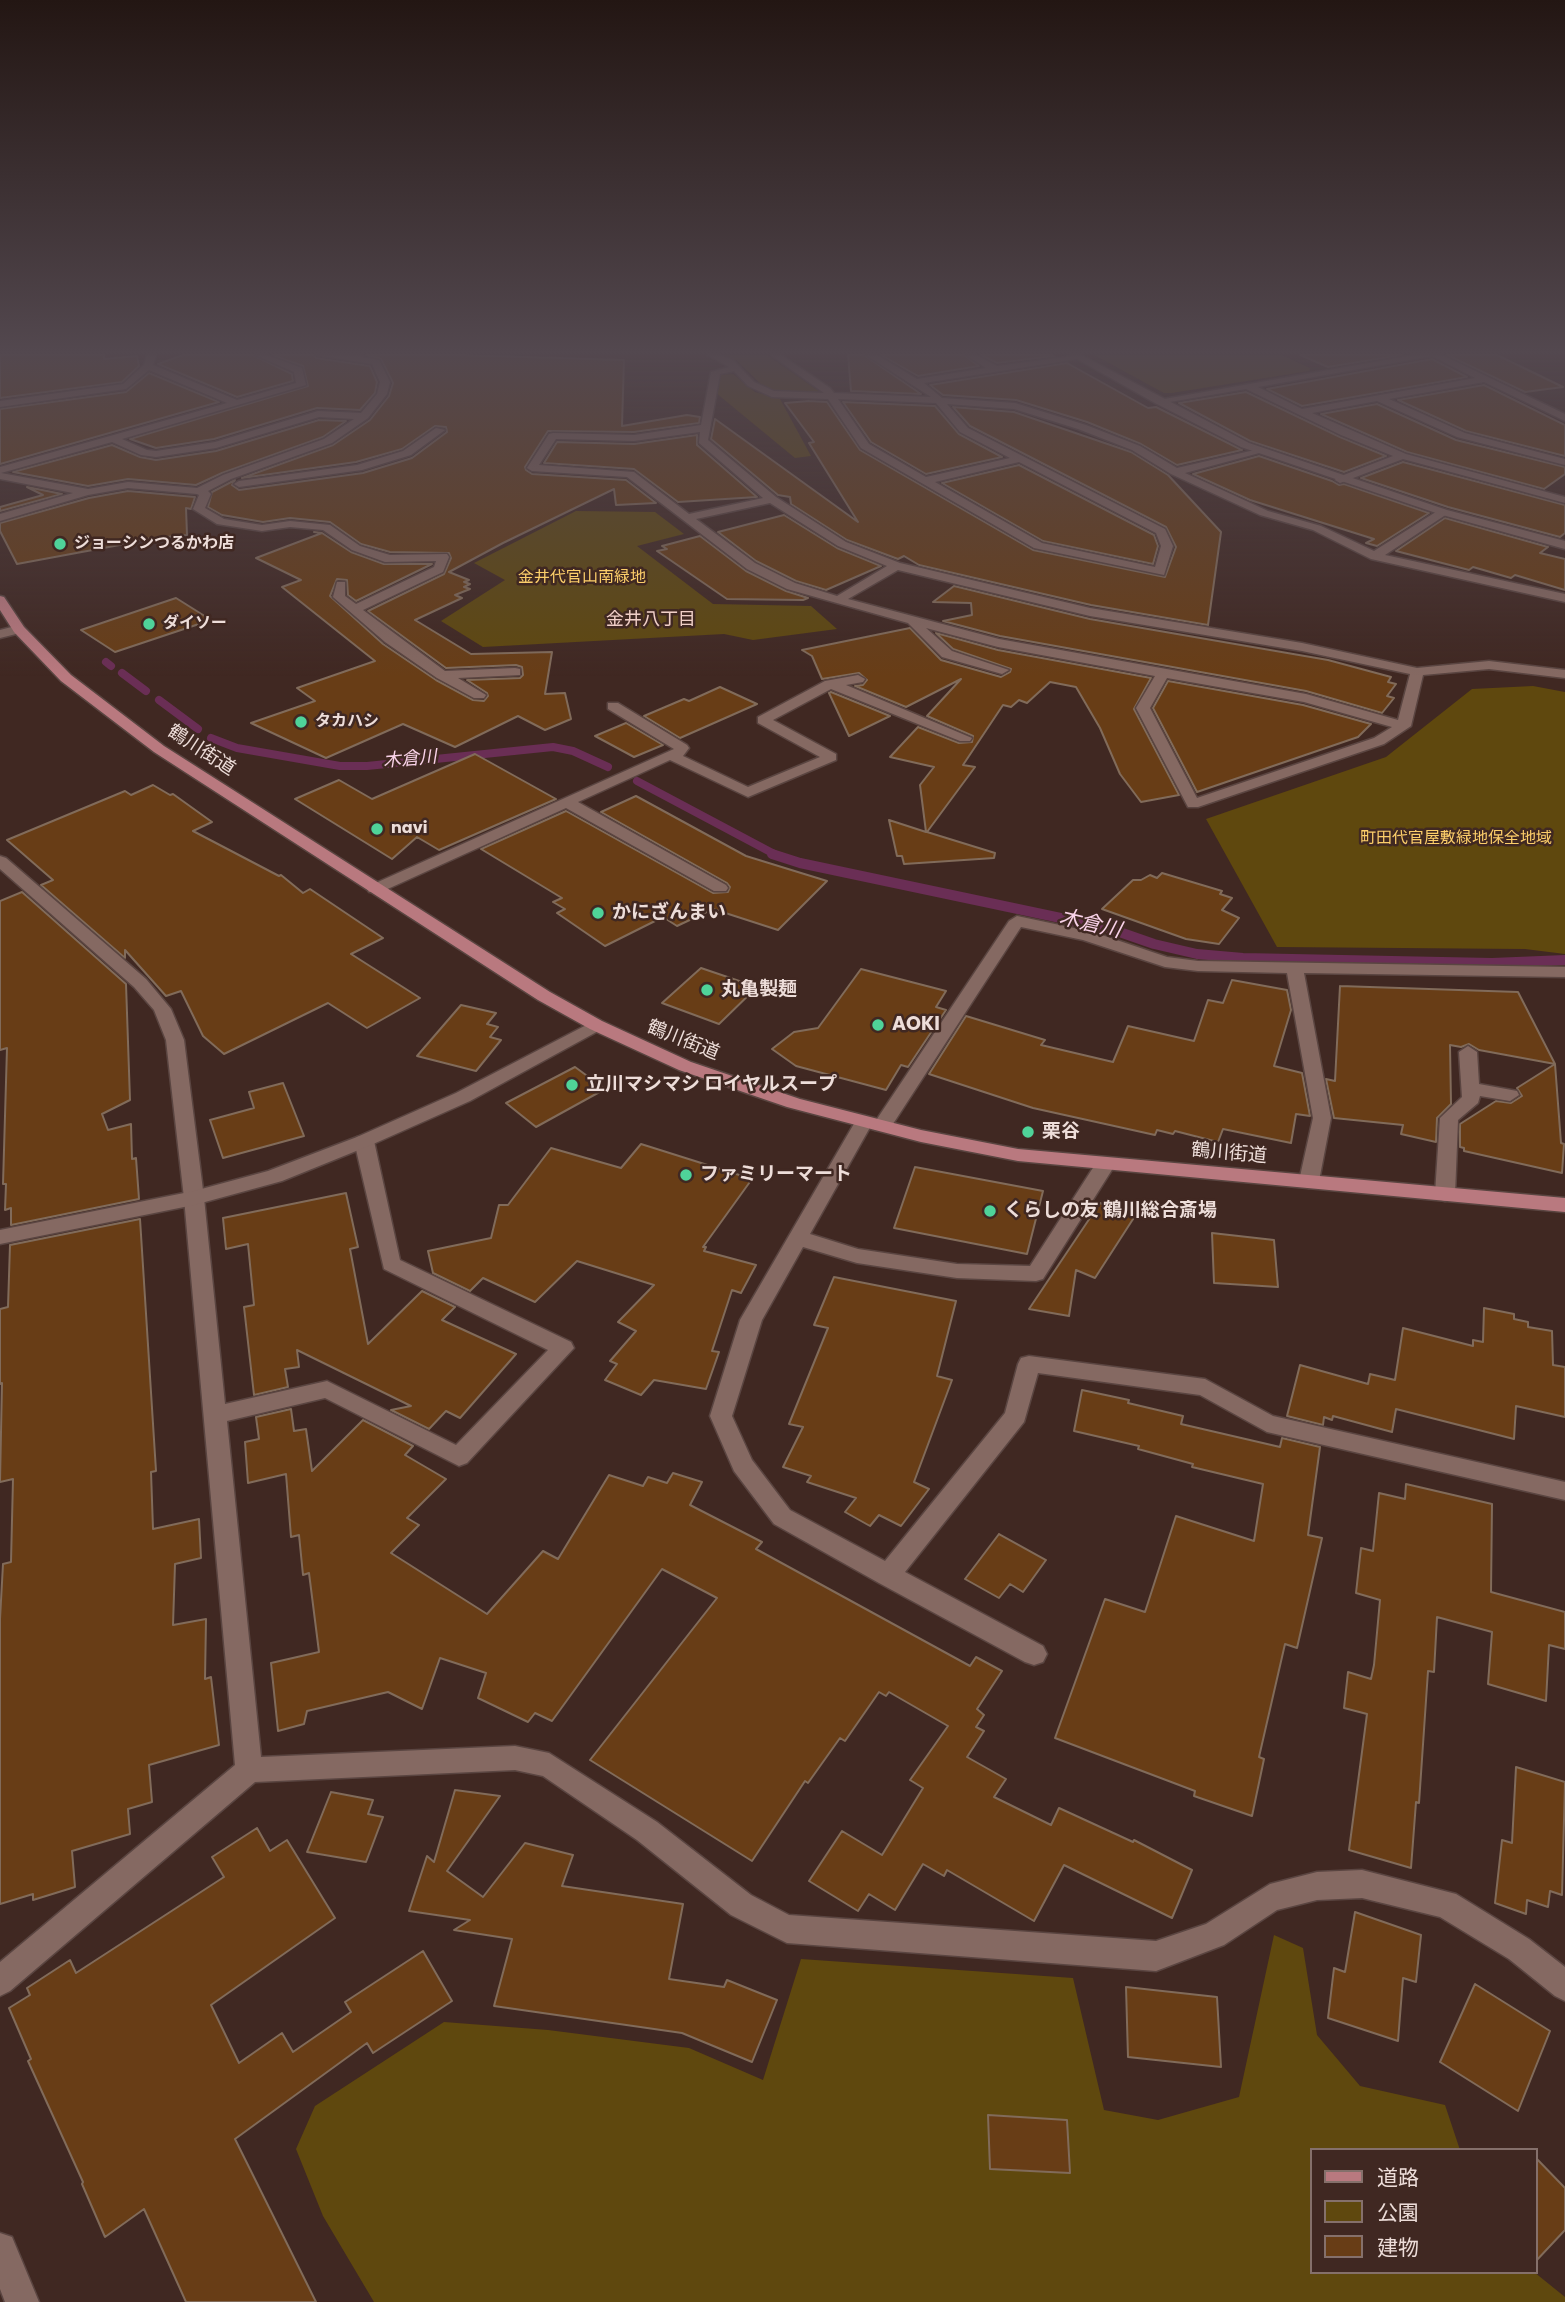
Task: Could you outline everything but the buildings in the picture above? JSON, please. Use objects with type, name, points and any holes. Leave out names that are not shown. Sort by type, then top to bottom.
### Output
[{"type":"main road","name":"鶴川街道","points":[[0,600],[19,629],[66,678],[149,741],[544,996],[645,1049],[740,1086],[873,1124],[1018,1155],[1565,1205]]},
{"type":"street","points":[[0,470],[27,462]]},
{"type":"street","points":[[268,462],[227,477],[202,493],[199,509],[221,522],[262,528],[290,524],[326,527],[356,548],[389,559],[443,557],[439,569],[356,610]]},
{"type":"street","points":[[0,518],[88,492],[128,485],[202,493],[252,480],[358,468],[376,462]]},
{"type":"street","points":[[536,462],[532,468],[630,474],[751,566],[791,586],[998,643],[1306,698],[1404,726]]},
{"type":"street","points":[[724,462],[772,499],[842,544],[896,566],[1090,612],[1303,647],[1417,672],[1489,666],[1565,674]]},
{"type":"street","points":[[892,462],[1038,546],[1160,572],[1167,547],[1161,531],[1027,462]]},
{"type":"street","points":[[923,481],[1005,462]]},
{"type":"street","points":[[1159,462],[1264,513],[1317,528],[1375,556],[1565,598]]},
{"type":"street","points":[[1175,472],[1212,462]]},
{"type":"street","points":[[1293,462],[1443,512],[1565,545]]},
{"type":"street","points":[[1340,480],[1385,462]]},
{"type":"street","points":[[1426,462],[1565,500]]},
{"type":"street","points":[[0,476],[88,492]]},
{"type":"street","points":[[685,518],[772,499]]},
{"type":"street","points":[[1375,556],[1443,512]]},
{"type":"street","points":[[838,600],[896,566]]},
{"type":"street","points":[[341,585],[339,597],[390,639],[442,675],[479,695]]},
{"type":"street","points":[[910,620],[947,654],[1002,670]]},
{"type":"street","points":[[0,634],[19,629]]},
{"type":"street","points":[[442,675],[515,672]]},
{"type":"street","points":[[1164,673],[1143,708],[1193,804],[1378,741],[1404,726],[1417,672]]},
{"type":"street","points":[[375,889],[670,755],[748,793],[831,757],[763,720],[830,684],[858,679]]},
{"type":"street","points":[[830,684],[939,734],[965,738]]},
{"type":"street","points":[[613,706],[682,748],[676,757]]},
{"type":"street","points":[[566,802],[720,888]]},
{"type":"street","points":[[0,861],[140,983],[162,1009],[175,1040],[194,1198],[249,1770]]},
{"type":"street","points":[[1034,1654],[782,1517],[742,1465],[721,1416],[751,1320],[798,1238],[873,1124],[1017,920],[1087,936],[1165,962],[1295,969],[1565,972]]},
{"type":"street","points":[[1295,969],[1322,1118],[1309,1181]]},
{"type":"street","points":[[0,1237],[194,1198],[275,1176],[364,1141],[463,1097],[596,1025]]},
{"type":"street","points":[[1445,1194],[1449,1118],[1471,1099],[1468,1052]]},
{"type":"street","points":[[1471,1089],[1510,1095]]},
{"type":"street","points":[[215,1415],[327,1389],[459,1457],[564,1349],[391,1264],[364,1141]]},
{"type":"street","points":[[798,1238],[857,1256],[894,1262],[957,1271],[1036,1274],[1105,1164]]},
{"type":"street","points":[[888,1576],[1016,1416],[1029,1364],[1205,1387],[1267,1423],[1565,1491]]},
{"type":"street","points":[[0,1981],[249,1770],[514,1758],[549,1765],[647,1831],[741,1905],[787,1929],[1156,1956],[1214,1935],[1270,1898],[1317,1886],[1362,1884],[1446,1904],[1519,1949],[1565,1986]]},
{"type":"street","points":[[0,2249],[22,2302]]},
{"type":"green space","name":"金井代官山南緑地","points":[[576,511],[655,512],[684,534],[637,546],[713,604],[811,606],[837,629],[753,640],[724,634],[483,647],[441,621],[505,580],[474,563]]},
{"type":"green space","name":"町田代官屋敷緑地保全地域","points":[[1533,686],[1565,692],[1565,954],[1525,949],[1277,947],[1206,819],[1386,757],[1472,689]]},
{"type":"green space","points":[[1274,1935],[1303,1948],[1317,2035],[1360,2086],[1445,2105],[1459,2148],[1310,2148],[1310,2274],[1536,2274],[1565,2297],[1565,2302],[374,2302],[323,2216],[296,2149],[315,2106],[444,2022],[548,2030],[689,2048],[763,2080],[801,1959],[1073,1978],[1104,2110],[1158,2120],[1239,2097]]},
{"type":"waterway","name":"木倉川","points":[[106,662],[111,666]]},
{"type":"waterway","name":"木倉川","points":[[122,673],[146,691]]},
{"type":"waterway","name":"木倉川","points":[[159,700],[198,729]]},
{"type":"waterway","name":"木倉川","points":[[211,738],[237,748],[340,766],[367,766],[553,747],[573,751],[608,767]]},
{"type":"waterway","name":"木倉川","points":[[637,781],[778,856]]},
{"type":"waterway","name":"木倉川","points":[[772,854],[778,856]]},
{"type":"waterway","name":"木倉川","points":[[778,856],[800,863],[1108,928],[1154,944],[1197,954],[1243,958],[1492,963],[1565,960]]},
{"type":"place","name":"ジョーシンつるかわ店","points":[[60,544]]},
{"type":"place","name":"ダイソー","points":[[149,624]]},
{"type":"place","name":"タカハシ","points":[[301,722]]},
{"type":"place","name":"navi","points":[[377,829]]},
{"type":"place","name":"かにざんまい","points":[[598,913]]},
{"type":"place","name":"丸亀製麺","points":[[707,990]]},
{"type":"place","name":"AOKI","points":[[878,1025]]},
{"type":"place","name":"立川マシマシ ロイヤルスープ","points":[[572,1085]]},
{"type":"place","name":"栗谷","points":[[1028,1132]]},
{"type":"place","name":"ファミリーマート","points":[[686,1175]]},
{"type":"place","name":"くらしの友 鶴川総合斎場","points":[[990,1211]]},
{"type":"district","name":"金井八丁目","points":[[651,620]]}]
